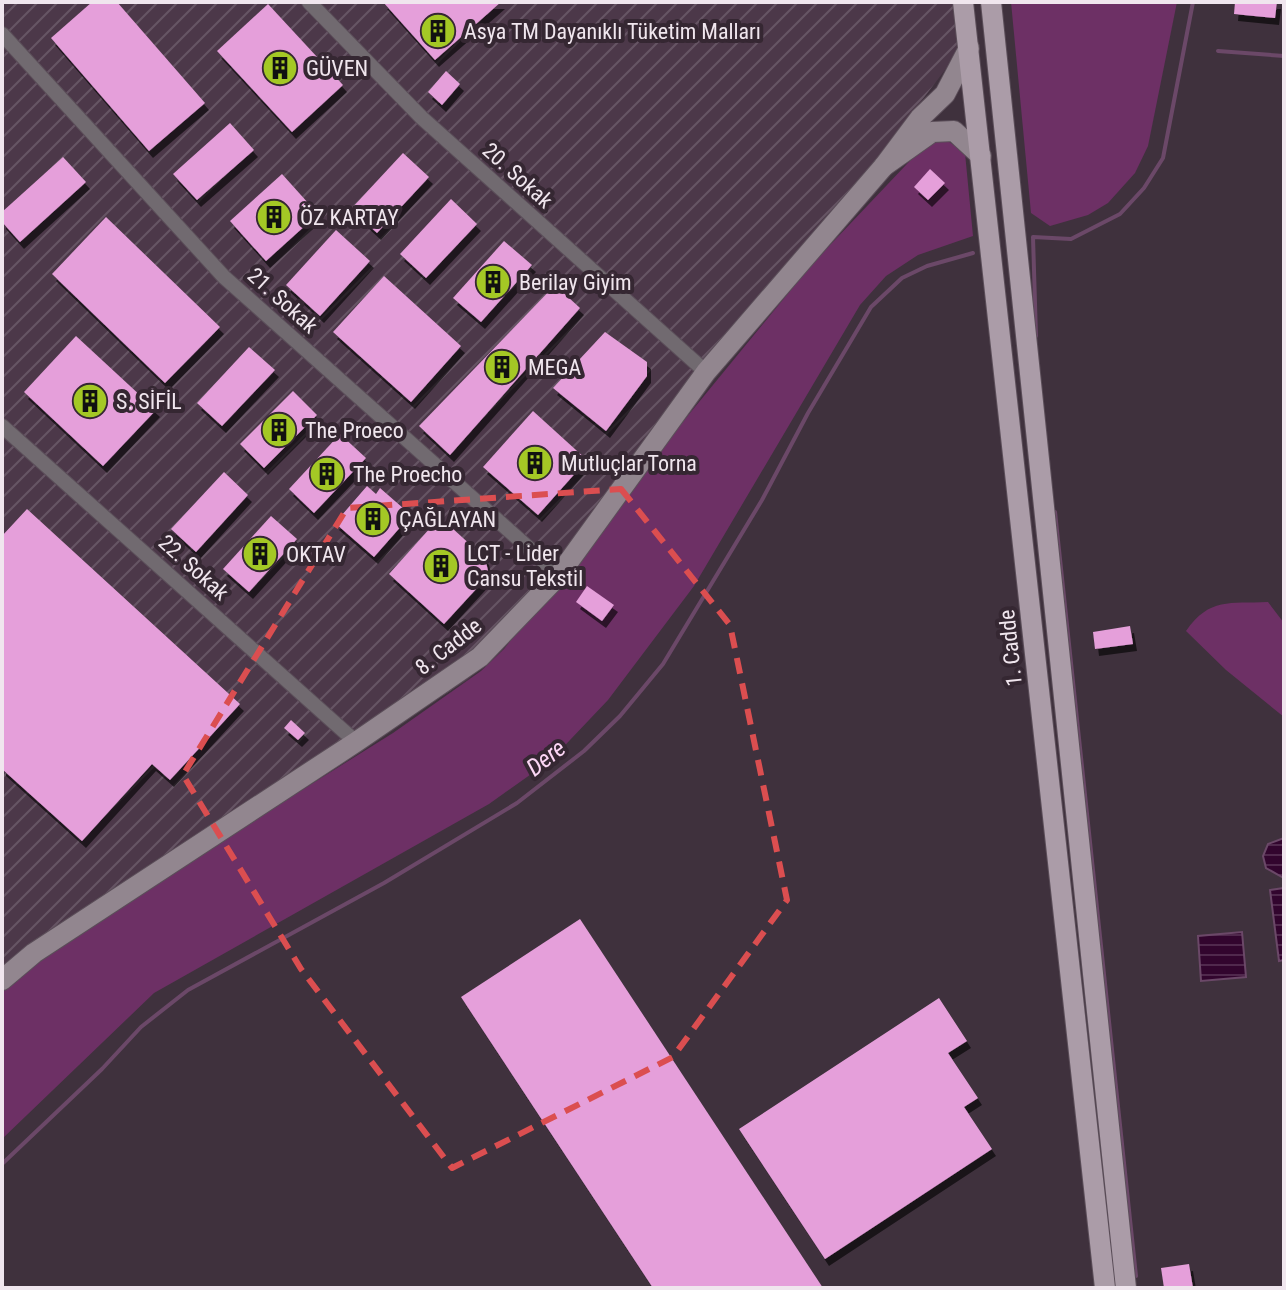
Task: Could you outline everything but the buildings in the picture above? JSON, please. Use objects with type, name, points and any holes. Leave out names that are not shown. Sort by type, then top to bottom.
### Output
[{"type":"main road","name":"1. Cadde","points":[[963,2],[1105,1288]]},
{"type":"main road","points":[[991,2],[1126,1288]]},
{"type":"street","name":"20. Sokak","points":[[309,2],[422,118],[706,372]]},
{"type":"street","name":"21. Sokak","points":[[2,34],[224,277],[559,575]]},
{"type":"street","name":"8. Cadde","points":[[2,980],[34,953],[480,657],[559,575],[706,372],[884,166],[920,118],[945,94],[969,48]]},
{"type":"street","name":"8. Cadde","points":[[884,166],[932,132],[954,131],[981,156]]},
{"type":"street","name":"22. Sokak","points":[[2,426],[356,742]]},
{"type":"highlighted area","points":[[621,489],[730,625],[787,900],[673,1057],[452,1168],[301,969],[183,775],[347,508]]},
{"type":"shaded area","points":[[2,2],[965,2],[957,54],[709,381],[469,679],[31,953],[2,981]]},
{"type":"shaded area","points":[[1011,2],[1177,2],[1148,146],[1135,173],[1108,203],[1088,215],[1050,226],[1031,213]]},
{"type":"shaded area","points":[[945,139],[965,153],[973,236],[918,255],[886,276],[860,305],[694,586],[608,700],[551,760],[489,804],[154,993],[2,1139],[2,988],[35,957],[393,733],[481,671],[504,649],[622,496],[813,263],[924,146],[931,141]]},
{"type":"shaded area","points":[[1268,602],[1284,623],[1284,717],[1226,670],[1186,631],[1203,612],[1212,607]]},
{"type":"shaded area","points":[[1284,838],[1282,877],[1266,868],[1263,856],[1268,844]]},
{"type":"shaded area","points":[[1284,888],[1284,960],[1279,961],[1270,890]]},
{"type":"shaded area","points":[[1242,932],[1246,977],[1201,981],[1198,936]]},
{"type":"waterway","points":[[1036,336],[1033,237],[1071,239],[1120,214],[1144,188],[1163,158],[1193,2]]},
{"type":"waterway","points":[[1218,51],[1284,56]]},
{"type":"waterway","name":"Dere","points":[[2,1164],[102,1069],[141,1027],[188,990],[384,883],[517,803],[584,751],[620,716],[663,664],[762,500],[808,413],[871,307],[902,278],[927,266],[973,253]]},
{"type":"waterway","points":[[1055,512],[1136,1276]]},
{"type":"place","name":"Asya TM Dayanıklı Tüketim Malları","points":[[438,31]]},
{"type":"place","name":"GÜVEN","points":[[280,68]]},
{"type":"place","name":"ÖZ KARTAY","points":[[274,217]]},
{"type":"place","name":"Berilay Giyim","points":[[493,282]]},
{"type":"place","name":"MEGA","points":[[502,367]]},
{"type":"place","name":"S. SİFİL","points":[[90,401]]},
{"type":"place","name":"The Proeco","points":[[279,430]]},
{"type":"place","name":"Mutluçlar Torna","points":[[535,463]]},
{"type":"place","name":"The Proecho","points":[[327,474]]},
{"type":"place","name":"ÇAĞLAYAN","points":[[373,519]]},
{"type":"place","name":"OKTAV","points":[[260,554]]},
{"type":"place","name":"LCT - Lider Cansu Tekstil","points":[[441,566]]}]
